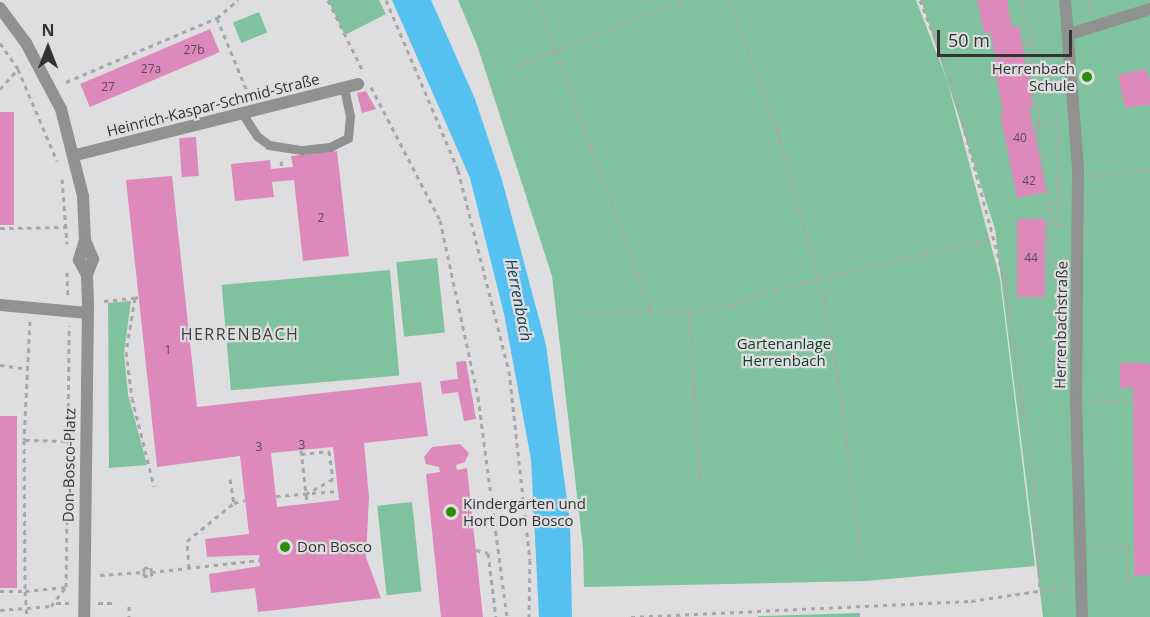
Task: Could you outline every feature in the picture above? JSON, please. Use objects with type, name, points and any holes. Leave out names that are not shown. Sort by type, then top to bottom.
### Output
[{"type":"street","name":"Herrenbachstraße","points":[[1065,0],[1070,34],[1078,179],[1076,400],[1082,617]]},
{"type":"street","name":"Don-Bosco-Platz","points":[[0,8],[26,43],[52,92],[76,155],[83,196],[85,240],[79,260],[87,275],[88,313],[84,617]]},
{"type":"street","points":[[1070,34],[1150,9]]},
{"type":"street","name":"Heinrich-Kaspar-Schmid-Straße","points":[[76,155],[358,84]]},
{"type":"street","points":[[0,305],[88,313]]},
{"type":"lane","points":[[242,112],[257,136],[269,145],[302,150],[330,147],[348,138],[350,116],[344,88]]},
{"type":"path","points":[[66,82],[217,18],[238,0]]},
{"type":"path","points":[[328,0],[440,220],[478,397],[507,617]]},
{"type":"path","points":[[386,0],[458,170],[509,371],[530,560],[529,617]]},
{"type":"path","points":[[537,0],[558,50],[652,312]]},
{"type":"path","points":[[510,69],[682,0]]},
{"type":"path","points":[[729,0],[777,130],[818,278],[840,387],[862,565]]},
{"type":"path","points":[[920,0],[951,78],[1006,286],[1034,483],[1040,590]]},
{"type":"path","points":[[1020,0],[1034,40],[1028,42],[1034,71],[1029,74],[1039,124],[1037,129],[1052,225]]},
{"type":"path","points":[[217,18],[255,109]]},
{"type":"path","points":[[0,43],[18,69],[58,165]]},
{"type":"path","points":[[0,89],[18,69]]},
{"type":"path","points":[[1039,124],[1058,121],[1059,225]]},
{"type":"path","points":[[1078,179],[1150,170]]},
{"type":"path","points":[[61,175],[67,249]]},
{"type":"path","points":[[1077,223],[1047,226],[1051,263],[1077,261]]},
{"type":"path","points":[[0,228],[67,227]]},
{"type":"path","points":[[584,313],[690,312],[730,306],[818,278],[993,238]]},
{"type":"path","points":[[0,610],[27,610],[51,606],[66,587],[65,441],[69,313],[67,270]]},
{"type":"path","points":[[104,301],[136,298],[126,352],[132,398],[154,486]]},
{"type":"path","points":[[690,312],[700,484]]},
{"type":"path","points":[[27,617],[24,440],[31,320]]},
{"type":"path","points":[[0,365],[27,369]]},
{"type":"path","points":[[1076,400],[1133,401]]},
{"type":"path","points":[[24,440],[65,441]]},
{"type":"path","points":[[306,494],[333,480],[329,451],[301,452],[307,503]]},
{"type":"path","points":[[230,479],[234,503]]},
{"type":"path","points":[[276,496],[338,490]]},
{"type":"path","points":[[189,568],[187,541],[234,503],[245,500]]},
{"type":"path","points":[[1127,546],[1128,581]]},
{"type":"path","points":[[1080,549],[1134,546]]},
{"type":"path","points":[[476,550],[488,553],[496,617]]},
{"type":"path","points":[[100,575],[144,572],[144,576],[152,576],[152,572],[259,560]]},
{"type":"path","points":[[631,617],[869,608],[971,601],[1081,585]]},
{"type":"path","points":[[0,591],[66,587]]},
{"type":"path","points":[[129,606],[129,617]]},
{"type":"green space","points":[[328,0],[379,0],[386,14],[345,35]]},
{"type":"green space","name":"Gartenanlage Herrenbach","points":[[458,0],[916,0],[947,80],[1000,279],[1035,566],[866,581],[584,587],[583,548],[552,276],[477,45]]},
{"type":"green space","points":[[921,0],[1150,0],[1150,617],[1043,617],[995,229]]},
{"type":"green space","points":[[259,12],[267,32],[241,43],[233,22]]},
{"type":"green space","points":[[437,258],[445,333],[404,337],[396,262]]},
{"type":"green space","points":[[390,270],[399,376],[231,390],[222,285]]},
{"type":"green space","points":[[131,301],[124,353],[128,394],[147,465],[109,468],[108,303]]},
{"type":"green space","points":[[412,502],[421,592],[387,595],[377,506]]},
{"type":"green space","points":[[860,613],[860,617],[758,617],[758,616]]},
{"type":"water","name":"Herrenbach","points":[[392,0],[431,0],[475,99],[502,180],[546,345],[570,522],[572,617],[539,617],[531,459],[504,314],[470,178]]},
{"type":"building","points":[[977,0],[1007,0],[1012,27],[1019,26],[1033,106],[1029,107],[1047,192],[1017,198],[1000,113],[1003,112],[995,71],[998,70],[990,32],[984,33]]},
{"type":"building","points":[[210,29],[220,52],[90,107],[80,84]]},
{"type":"building","points":[[1145,69],[1150,80],[1150,105],[1125,108],[1118,75]]},
{"type":"building","points":[[366,91],[376,109],[362,113],[357,93]]},
{"type":"building","points":[[0,112],[14,112],[14,225],[0,225]]},
{"type":"building","points":[[196,137],[199,176],[182,177],[179,138]]},
{"type":"building","points":[[337,151],[349,256],[303,261],[294,180],[272,182],[274,197],[235,201],[231,164],[270,160],[271,169],[293,167],[291,156]]},
{"type":"building","points":[[172,176],[197,407],[421,382],[428,436],[364,443],[369,497],[366,557],[381,598],[258,612],[255,588],[211,593],[209,574],[260,566],[259,555],[207,557],[205,539],[249,534],[240,456],[157,467],[126,180]],"holes":[[[333,447],[339,500],[277,507],[271,453]]]},
{"type":"building","points":[[1017,219],[1045,219],[1045,297],[1017,297]]},
{"type":"building","points":[[466,361],[476,419],[464,421],[458,392],[442,394],[440,381],[458,379],[456,362]]},
{"type":"building","points":[[1120,363],[1148,363],[1150,366],[1150,575],[1134,576],[1133,387],[1120,388]]},
{"type":"building","points":[[0,416],[17,416],[17,588],[0,588]]},
{"type":"building","name":"Kindergarten und Hort Don Bosco","points":[[460,444],[469,453],[465,462],[456,465],[457,470],[467,468],[483,617],[441,617],[426,474],[440,472],[439,467],[426,464],[424,457],[432,447]]},
{"type":"place","name":"Herrenbach Schule","points":[[1087,77]]},
{"type":"place","name":"Kindergarten und Hort Don Bosco","points":[[451,512]]},
{"type":"place","name":"Don Bosco","points":[[285,547]]},
{"type":"district","name":"HERRENBACH","points":[[240,334]]}]
